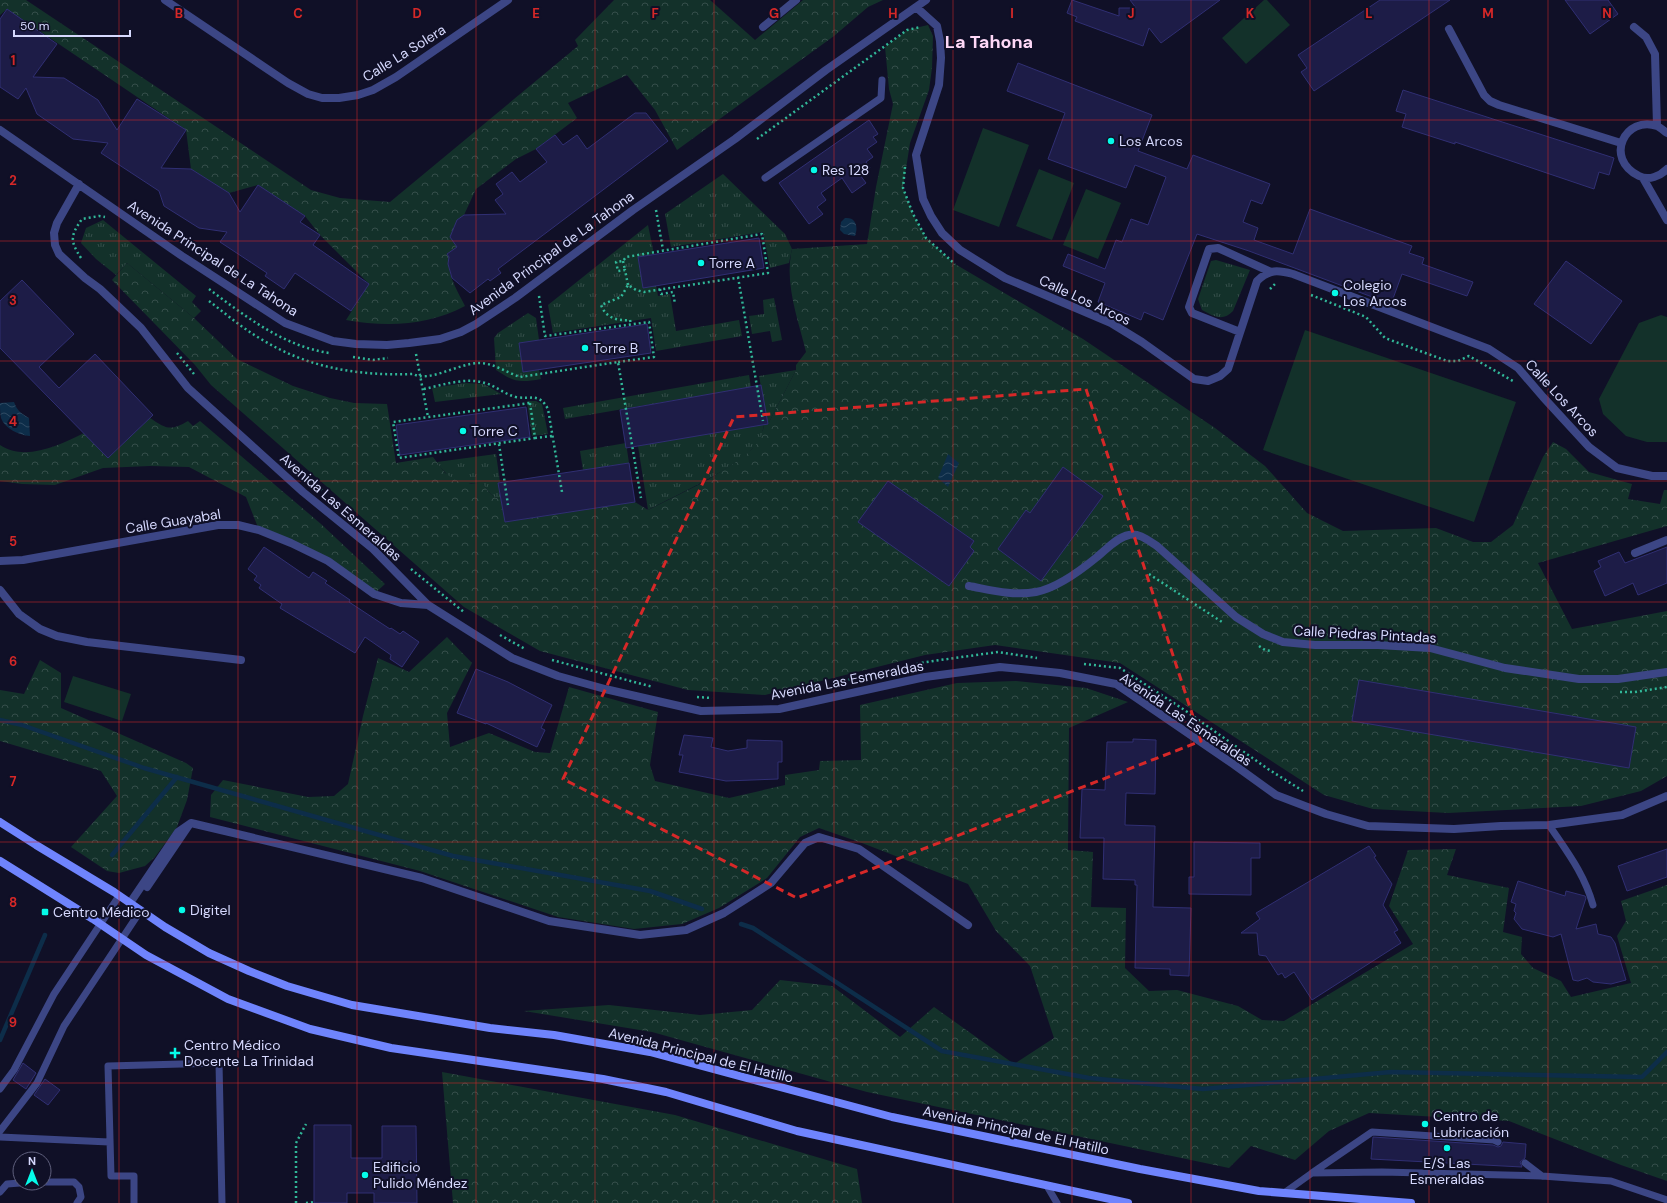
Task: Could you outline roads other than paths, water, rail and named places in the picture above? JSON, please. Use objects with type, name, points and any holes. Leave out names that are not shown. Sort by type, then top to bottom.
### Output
[{"type":"main road","name":"Avenida Principal de El Hatillo","points":[[0,822],[132,904],[165,927],[209,953],[286,986],[352,1005],[490,1028],[554,1035],[650,1052],[892,1117],[1140,1169],[1259,1191],[1411,1203]]},
{"type":"main road","points":[[0,861],[123,938],[146,955],[228,999],[310,1029],[391,1048],[603,1079],[666,1092],[797,1131],[1128,1203]]},
{"type":"street","name":"Calle La Solera","points":[[165,0],[288,83],[308,94],[322,98],[338,98],[358,95],[373,90],[396,77],[508,0]]},
{"type":"street","points":[[763,27],[796,0]]},
{"type":"street","name":"Avenida Principal de La Tahona","points":[[0,130],[182,256],[285,323],[333,341],[356,344],[387,346],[440,339],[461,332],[476,324],[515,298],[633,210],[735,139],[826,70],[926,0]]},
{"type":"street","name":"Calle Los Arcos","points":[[916,7],[937,26],[941,58],[939,84],[916,155],[923,199],[931,216],[942,233],[960,250],[1005,278],[1111,323],[1142,342],[1194,379],[1208,381],[1220,376],[1228,368],[1257,281],[1264,274],[1271,272],[1293,274],[1490,349],[1518,368],[1543,398],[1589,448],[1617,468],[1652,476],[1667,476]]},
{"type":"street","points":[[1634,27],[1646,37],[1655,54],[1657,126]]},
{"type":"street","points":[[1449,29],[1484,95],[1490,101],[1621,143]]},
{"type":"street","points":[[1667,133],[1657,126],[1646,124],[1635,127],[1627,134],[1621,143],[1621,158],[1629,171],[1642,178],[1653,178],[1662,174],[1667,169]]},
{"type":"street","points":[[1642,178],[1667,220]]},
{"type":"street","name":"Avenida Las Esmeraldas","points":[[80,184],[57,223],[54,233],[55,245],[59,254],[80,274],[100,288],[141,328],[188,388],[303,492],[372,549],[428,605],[512,658],[558,676],[605,689],[701,711],[779,709],[925,677],[1000,667],[1067,674],[1116,684],[1276,795],[1326,814],[1368,826],[1454,829],[1549,825],[1622,814],[1667,796]]},
{"type":"street","points":[[1240,332],[1192,313],[1189,307],[1209,249],[1218,248],[1271,272]]},
{"type":"street","name":"Calle Guayabal","points":[[0,561],[23,560],[218,525],[238,525],[259,530],[291,543],[328,561],[374,594],[401,603],[428,605]]},
{"type":"street","name":"Calle Piedras Pintadas","points":[[969,586],[1011,594],[1037,592],[1064,581],[1086,567],[1119,539],[1130,534],[1142,537],[1157,546],[1236,617],[1263,634],[1283,642],[1315,645],[1378,645],[1430,648],[1505,668],[1579,679],[1618,679],[1667,672]]},
{"type":"street","points":[[1635,553],[1667,540]]},
{"type":"street","points":[[0,590],[19,614],[40,629],[57,636],[87,642],[241,660]]},
{"type":"street","points":[[132,904],[184,836],[191,823],[422,878],[549,921],[640,934],[686,930],[724,913],[771,883],[805,843],[819,837],[859,849],[968,925]]},
{"type":"lane","points":[[765,178],[881,98],[882,80]]},
{"type":"lane","points":[[1549,825],[1579,869],[1587,886],[1593,905]]},
{"type":"lane","points":[[0,1089],[14,1070],[54,994],[119,896]]},
{"type":"lane","points":[[0,1131],[37,1083],[64,1026],[141,910]]},
{"type":"lane","points":[[134,1203],[134,1176],[111,1176],[108,1066],[218,1063],[222,1203]]},
{"type":"lane","points":[[1284,1193],[1372,1132],[1494,1140],[1498,1142]]},
{"type":"lane","points":[[0,1137],[109,1142]]},
{"type":"lane","points":[[1525,1163],[1542,1176]]},
{"type":"lane","points":[[1312,1173],[1382,1172],[1542,1176],[1611,1181],[1667,1200]]},
{"type":"lane","points":[[52,1182],[74,1182],[79,1187],[81,1197],[77,1203]]},
{"type":"lane","points":[[0,1192],[7,1184],[12,1184]]},
{"type":"lane","points":[[1047,1186],[1057,1203]]},
{"type":"water","points":[[845,218],[852,219],[856,224],[855,236],[844,234],[840,230],[841,222]]},
{"type":"water","points":[[14,402],[20,412],[29,418],[30,436],[13,431],[3,422],[1,418],[0,403]]},
{"type":"water","points":[[948,454],[959,463],[948,487],[938,478]]},
{"type":"waterway","points":[[0,720],[22,725],[144,768],[453,856],[650,891],[702,909]]},
{"type":"waterway","points":[[112,855],[177,777]]},
{"type":"waterway","points":[[741,924],[753,928],[942,1051],[1089,1078],[1203,1089],[1391,1072],[1642,1077],[1667,1052]]},
{"type":"waterway","points":[[0,1040],[45,935]]},
{"type":"place","name":"Los Arcos","points":[[1111,141]]},
{"type":"place","name":"Res 128","points":[[814,170]]},
{"type":"place","name":"Torre A","points":[[701,263]]},
{"type":"place","name":"Colegio Los Arcos","points":[[1335,293]]},
{"type":"place","name":"Torre B","points":[[585,348]]},
{"type":"place","name":"Torre C","points":[[463,431]]},
{"type":"place","name":"Digitel","points":[[182,910]]},
{"type":"place","name":"Centro Médico","points":[[45,912]]},
{"type":"place","name":"Centro Médico Docente La Trinidad","points":[[175,1053]]},
{"type":"place","name":"Centro de Lubricación","points":[[1425,1124]]},
{"type":"place","name":"E/S Las Esmeraldas","points":[[1447,1148]]},
{"type":"place","name":"Edificio Pulido Méndez","points":[[365,1175]]},
{"type":"district","name":"La Tahona","points":[[989,42]]}]
